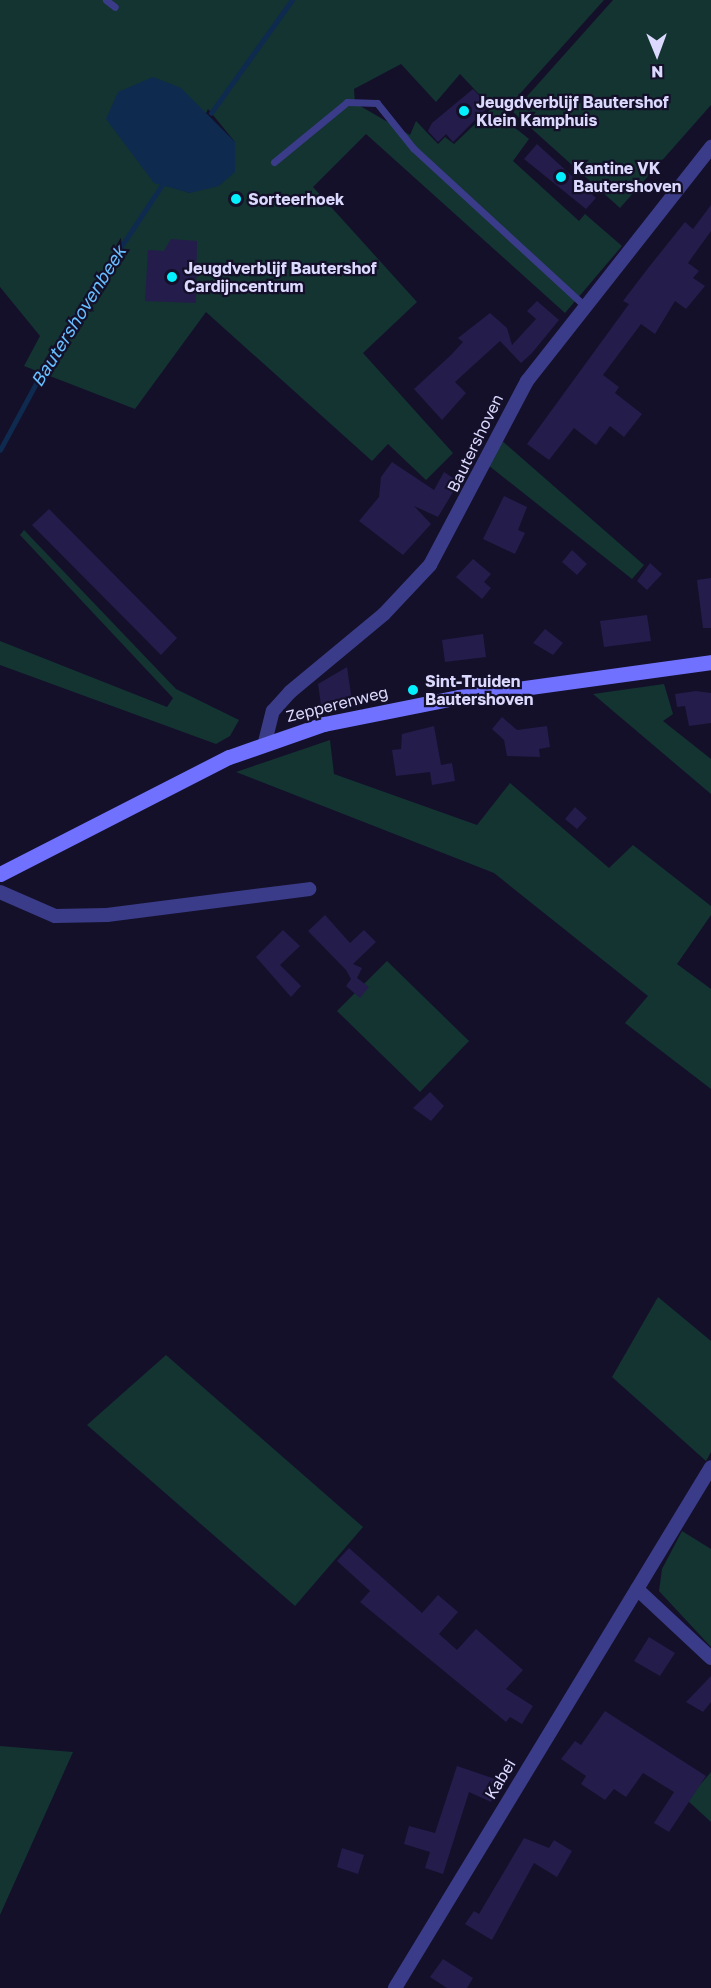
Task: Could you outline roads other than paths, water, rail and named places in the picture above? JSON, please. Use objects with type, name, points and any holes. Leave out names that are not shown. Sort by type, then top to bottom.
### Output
[{"type":"street","name":"Bautershoven","points":[[265,742],[273,711],[290,692],[384,614],[430,566],[512,402],[711,147]]},
{"type":"street","name":"Zepperenweg","points":[[0,874],[265,742],[386,710],[711,662]]},
{"type":"street","points":[[0,891],[55,916],[107,915],[309,890]]},
{"type":"street","name":"Kabei","points":[[395,1988],[711,1467]]},
{"type":"street","points":[[637,1589],[711,1658]]},
{"type":"lane","points":[[106,0],[115,7]]},
{"type":"lane","points":[[274,162],[347,102],[377,104],[413,148],[585,306]]},
{"type":"water","points":[[153,77],[181,88],[235,142],[235,172],[219,186],[190,193],[154,183],[106,119],[118,92]]},
{"type":"waterway","name":"Bautershovenbeek","points":[[211,113],[292,0]]},
{"type":"waterway","name":"Bautershovenbeek","points":[[0,450],[61,337],[162,185]]},
{"type":"place","name":"Jeugdverblijf Bautershof Klein Kamphuis","points":[[464,111]]},
{"type":"place","name":"Kantine VK Bautershoven","points":[[561,177]]},
{"type":"place","name":"Sorteerhoek","points":[[236,199]]},
{"type":"place","name":"Jeugdverblijf Bautershof Cardijncentrum","points":[[172,277]]},
{"type":"place","name":"Sint-Truiden Bautershoven","points":[[413,690]]}]
